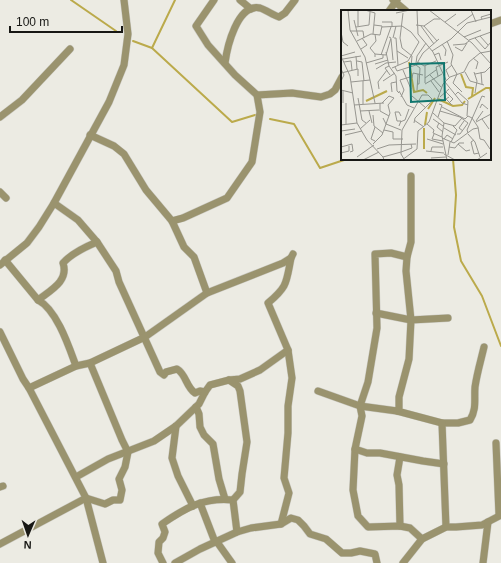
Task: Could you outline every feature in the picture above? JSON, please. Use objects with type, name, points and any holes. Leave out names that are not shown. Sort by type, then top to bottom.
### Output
[{"type":"street","points":[[76,366],[63,332],[49,310],[3,263],[27,243],[39,227],[54,203],[109,102],[124,65],[128,34],[124,0]]},
{"type":"street","points":[[172,221],[183,218],[227,198],[252,162],[260,112],[257,95],[235,76],[208,45],[196,26],[214,0]]},
{"type":"street","points":[[240,0],[251,9]]},
{"type":"street","points":[[224,63],[226,51],[233,30],[246,11],[260,8],[279,17],[286,14],[295,0]]},
{"type":"street","points":[[390,10],[395,1],[405,10]]},
{"type":"street","points":[[491,24],[501,20]]},
{"type":"street","points":[[0,117],[22,100],[70,49]]},
{"type":"street","points":[[257,95],[292,93],[321,96],[330,94],[335,90],[341,79]]},
{"type":"street","points":[[90,135],[114,146],[124,154],[146,190],[172,221],[184,247],[194,257],[207,293]]},
{"type":"street","points":[[397,411],[399,408],[399,396],[409,359],[411,320],[406,271],[407,257],[411,242],[411,176]]},
{"type":"street","points":[[0,192],[6,198]]},
{"type":"street","points":[[54,203],[78,220],[97,242],[116,271],[119,282],[160,372],[164,375],[166,372],[177,369],[181,371],[190,389],[195,393],[200,391],[204,392]]},
{"type":"street","points":[[38,300],[55,287],[63,277],[66,271],[63,263],[67,259],[97,242]]},
{"type":"street","points":[[407,257],[391,253],[375,254],[377,328],[368,382],[360,406],[362,416],[355,449],[353,490],[358,516],[368,526],[400,526],[410,528],[422,539]]},
{"type":"street","points":[[29,388],[76,366],[90,363],[144,337],[207,293],[283,263],[292,256],[285,286],[279,294],[268,303],[288,350],[292,378],[288,406],[288,433],[284,478],[289,493],[281,524]]},
{"type":"street","points":[[376,312],[411,320],[448,318]]},
{"type":"street","points":[[0,332],[22,379],[29,388],[86,498],[103,563]]},
{"type":"street","points":[[318,391],[360,406],[397,411],[442,423],[458,423],[470,420],[474,415],[476,404],[475,388],[484,347]]},
{"type":"street","points":[[76,477],[108,460],[154,441],[176,426],[199,404],[204,392],[210,385],[240,379],[260,370],[288,350]]},
{"type":"street","points":[[0,544],[86,498],[105,504],[113,500],[120,500],[122,490],[120,478],[125,467],[128,452],[90,363]]},
{"type":"street","points":[[229,380],[238,386],[240,391],[247,442],[240,492],[233,500]]},
{"type":"street","points":[[196,407],[199,414],[200,427],[204,435],[213,444],[219,478],[225,499]]},
{"type":"street","points":[[442,423],[446,526]]},
{"type":"street","points":[[176,426],[172,458],[178,476],[193,506]]},
{"type":"street","points":[[404,563],[422,539],[446,526],[456,527],[482,525],[500,515],[496,443]]},
{"type":"street","points":[[355,449],[367,453],[380,453],[444,464]]},
{"type":"street","points":[[400,457],[397,474],[399,485],[400,526]]},
{"type":"street","points":[[163,563],[158,553],[159,542],[163,538],[165,532],[162,524],[176,514],[204,501],[225,499],[233,500]]},
{"type":"street","points":[[233,500],[238,532]]},
{"type":"street","points":[[200,503],[216,542],[232,563]]},
{"type":"street","points":[[175,563],[200,549],[238,532],[251,528],[281,524],[291,518],[304,526],[310,534],[326,540],[342,553],[351,554],[360,551],[368,552],[374,554],[377,563]]},
{"type":"street","points":[[483,563],[488,522]]},
{"type":"waterway","points":[[71,0],[116,31]]},
{"type":"waterway","points":[[152,48],[175,0]]},
{"type":"waterway","points":[[133,41],[152,48],[232,122],[257,115]]},
{"type":"waterway","points":[[270,119],[294,124],[320,168],[344,160]]},
{"type":"waterway","points":[[453,160],[456,195],[454,227],[461,261],[482,296],[501,346]]}]
